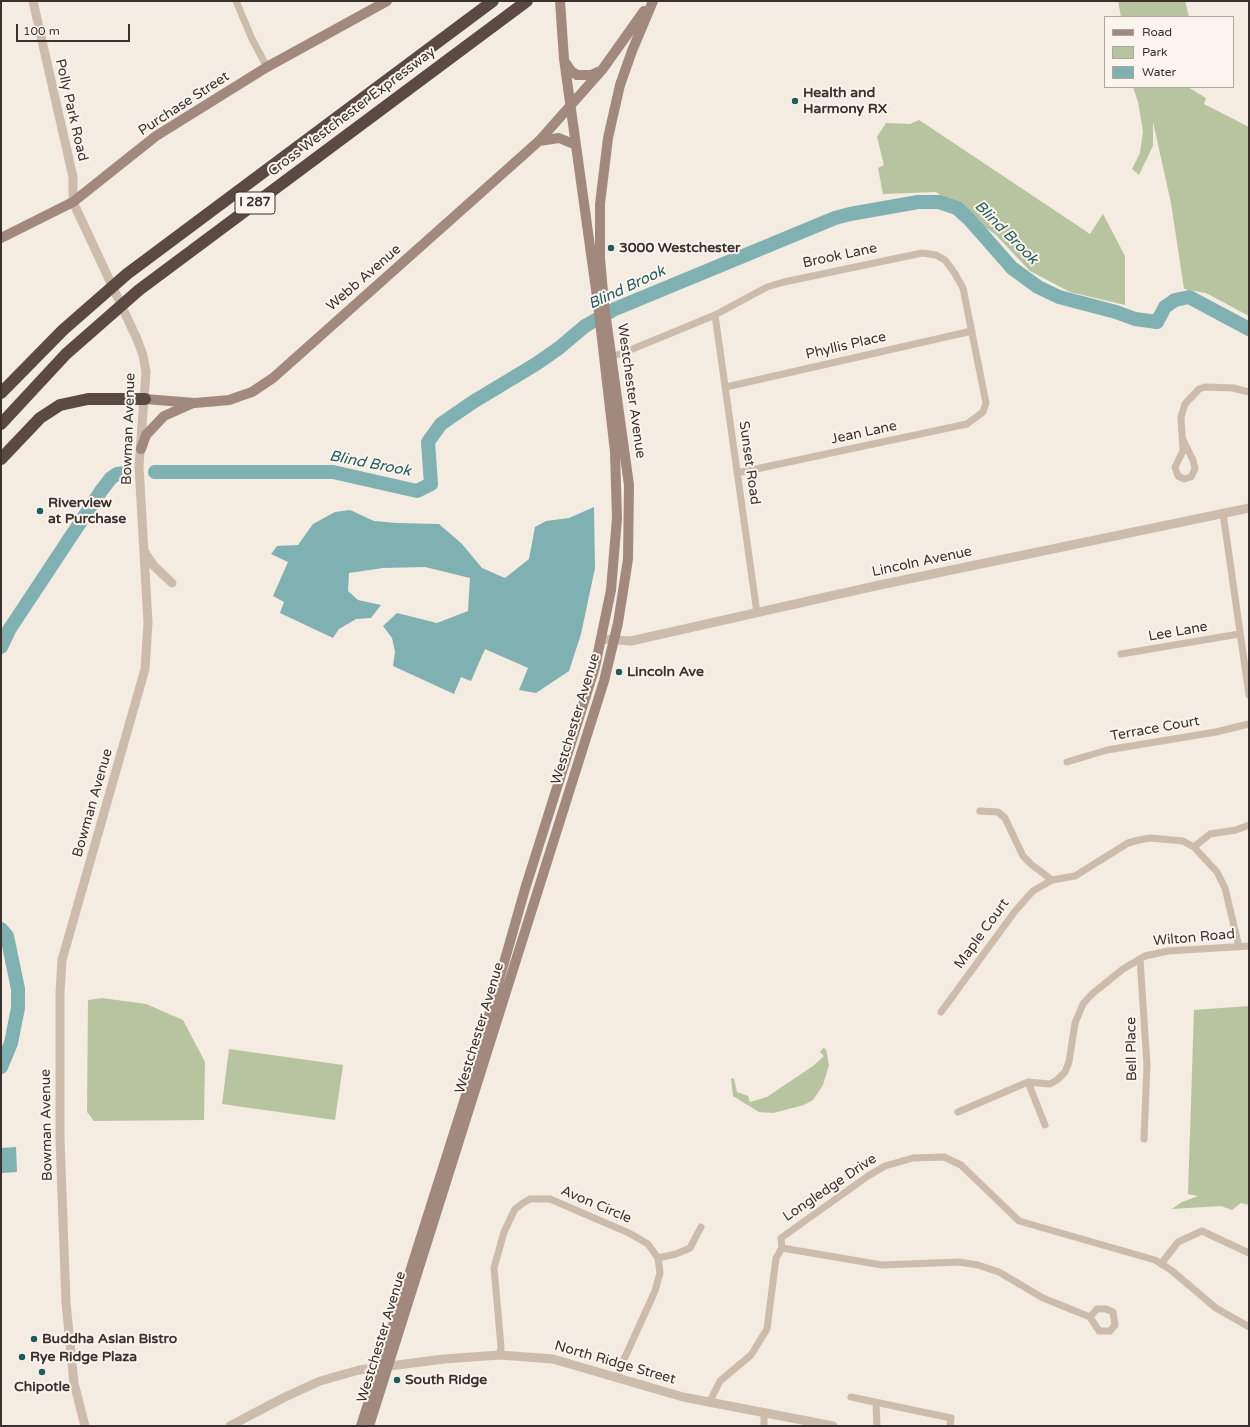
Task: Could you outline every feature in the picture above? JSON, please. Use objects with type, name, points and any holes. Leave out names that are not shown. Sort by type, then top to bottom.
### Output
[{"type":"highway","name":"Cross Westchester Expressway","points":[[1,393],[52,340],[127,274],[493,1]]},
{"type":"highway","name":"Cross Westchester Expressway","points":[[1,424],[61,359],[134,294],[527,1]]},
{"type":"highway","points":[[1,459],[40,418],[60,405],[88,399],[145,399]]},
{"type":"main road","name":"Purchase Street","points":[[1,238],[73,202],[156,136],[267,67],[387,1]]},
{"type":"main road","name":"Westchester Avenue","points":[[361,1426],[384,1367],[604,681],[615,640],[627,568],[630,512],[626,457],[608,357],[601,302],[576,145],[564,59],[560,1]]},
{"type":"main road","name":"Westchester Avenue","points":[[601,302],[600,219],[608,138],[620,85],[652,1]]},
{"type":"main road","name":"Webb Avenue","points":[[145,399],[195,403],[218,402],[242,397],[273,378],[539,141],[602,70],[652,1]]},
{"type":"main road","points":[[564,59],[571,72],[577,75],[591,76],[602,70]]},
{"type":"main road","points":[[539,141],[559,138],[576,145]]},
{"type":"main road","name":"Westchester Avenue","points":[[369,1426],[384,1367],[468,1089],[526,889],[595,667],[613,575],[617,496],[608,357]]},
{"type":"main road","points":[[141,449],[146,435],[164,416],[195,403]]},
{"type":"street","name":"Polly Park Road","points":[[33,1],[73,177],[73,202]]},
{"type":"street","points":[[236,1],[252,40],[267,67]]},
{"type":"street","name":"Bowman Avenue","points":[[73,202],[134,330],[145,363],[145,399],[140,466],[148,623],[145,669],[62,960],[60,980],[60,1139],[66,1303],[74,1383],[85,1426]]},
{"type":"street","name":"Brook Lane","points":[[608,357],[715,315],[767,287],[899,257],[930,253],[945,260],[954,272],[962,288],[986,403]]},
{"type":"street","name":"Sunset Road","points":[[715,315],[757,613]]},
{"type":"street","name":"Phyllis Place","points":[[726,387],[972,331]]},
{"type":"street","points":[[1183,440],[1193,460],[1195,469],[1191,477],[1184,479],[1178,476],[1175,467],[1183,451],[1181,417],[1185,404],[1199,389],[1223,387],[1249,392]]},
{"type":"street","name":"Jean Lane","points":[[737,473],[967,424],[983,412],[986,403]]},
{"type":"street","name":"Lincoln Avenue","points":[[601,639],[631,641],[1249,508]]},
{"type":"street","points":[[1223,513],[1239,634],[1249,695]]},
{"type":"street","points":[[144,550],[154,566],[172,583]]},
{"type":"street","name":"Lee Lane","points":[[1121,654],[1239,634]]},
{"type":"street","name":"Terrace Court","points":[[1067,762],[1107,750],[1216,732],[1249,724]]},
{"type":"street","points":[[980,812],[998,812],[1005,818],[1023,856],[1052,880],[1075,876],[1128,843],[1138,840],[1170,839],[1183,841],[1194,847],[1218,872],[1225,888],[1239,947]]},
{"type":"street","points":[[1194,847],[1210,834],[1236,830],[1249,825]]},
{"type":"street","name":"Maple Court","points":[[941,1012],[1016,910],[1033,891],[1052,880]]},
{"type":"street","name":"Wilton Road","points":[[958,1112],[1028,1082],[1050,1084],[1065,1072],[1069,1062],[1075,1023],[1083,1004],[1092,994],[1122,969],[1145,956],[1168,951],[1249,946]]},
{"type":"street","name":"Bell Place","points":[[1140,960],[1147,1065],[1144,1139]]},
{"type":"street","points":[[1028,1082],[1045,1125]]},
{"type":"street","name":"Longledge Drive","points":[[708,1403],[713,1390],[720,1381],[751,1355],[767,1329],[776,1258],[782,1248],[781,1238],[885,1166],[913,1158],[944,1157],[961,1165],[1019,1221],[1141,1255],[1161,1264],[1172,1270],[1216,1308],[1249,1327]]},
{"type":"street","name":"Avon Circle","points":[[500,1355],[501,1347],[494,1268],[497,1252],[510,1217],[515,1209],[523,1203],[530,1199],[542,1198],[561,1203],[629,1233],[648,1244],[658,1258]]},
{"type":"street","points":[[617,1378],[620,1366],[655,1291],[660,1273],[658,1258],[676,1254],[690,1248],[701,1227]]},
{"type":"street","points":[[1161,1264],[1178,1242],[1202,1231],[1249,1253]]},
{"type":"street","points":[[782,1248],[882,1265],[959,1262],[978,1265],[999,1272],[1043,1298],[1090,1317]]},
{"type":"street","name":"North Ridge Street","points":[[230,1426],[283,1398],[320,1381],[359,1370],[464,1357],[500,1355],[553,1359],[708,1403],[833,1426]]},
{"type":"street","points":[[851,1397],[951,1418],[950,1426]]},
{"type":"street","points":[[876,1403],[877,1426]]},
{"type":"street","points":[[764,1414],[764,1426]]},
{"type":"green space","points":[[1118,1],[1185,1],[1189,16],[1121,16]]},
{"type":"green space","points":[[1133,88],[1190,88],[1206,98],[1204,104],[1249,127],[1249,316],[1206,293],[1184,289],[1171,203],[1153,122],[1153,146],[1139,175],[1132,169],[1140,153],[1143,131],[1138,102]]},
{"type":"green space","points":[[919,120],[1090,234],[1103,214],[1125,256],[1125,305],[1070,292],[1030,271],[996,235],[936,192],[883,194],[878,168],[884,165],[877,137],[886,123],[910,124]]},
{"type":"green space","points":[[102,998],[146,1004],[183,1020],[205,1062],[204,1120],[94,1121],[87,1112],[88,1000]]},
{"type":"green space","points":[[1249,1006],[1249,1205],[1241,1203],[1232,1210],[1221,1206],[1172,1209],[1182,1202],[1198,1196],[1188,1194],[1194,1010]]},
{"type":"green space","points":[[823,1048],[826,1049],[829,1065],[823,1085],[813,1100],[804,1105],[773,1113],[759,1112],[733,1096],[731,1078],[734,1079],[737,1092],[748,1096],[750,1102],[767,1097],[813,1066],[824,1056],[820,1052]]},
{"type":"green space","points":[[229,1049],[343,1065],[335,1120],[222,1104]]},
{"type":"water","points":[[594,507],[595,568],[581,634],[569,671],[536,693],[519,690],[528,668],[485,649],[471,681],[461,677],[454,694],[393,666],[395,652],[392,638],[383,626],[397,613],[437,623],[468,611],[470,578],[425,567],[383,568],[349,573],[348,591],[358,600],[381,605],[371,618],[356,619],[339,629],[333,638],[280,613],[284,602],[273,596],[288,562],[271,554],[277,546],[298,545],[313,524],[335,512],[350,510],[374,521],[439,524],[462,544],[482,568],[505,578],[529,559],[535,527],[546,521],[569,518]]},
{"type":"water","points":[[16,1147],[17,1172],[1,1173],[1,1148]]},
{"type":"waterway","name":"Blind Brook","points":[[155,472],[333,472],[417,491],[431,484],[428,442],[441,424],[473,402],[536,364],[559,348],[585,326],[615,309],[835,218],[918,202],[939,202],[957,208],[969,219],[1012,268],[1038,287],[1059,297],[1116,312],[1135,319],[1157,322],[1165,307],[1175,300],[1189,297],[1249,329]]},
{"type":"waterway","name":"Blind Brook","points":[[1,647],[9,630],[101,491],[111,478],[117,474],[125,473]]},
{"type":"waterway","name":"Blind Brook","points":[[1,929],[7,936],[18,989],[18,1008],[11,1043],[1,1067]]},
{"type":"place","name":"Health and Harmony RX","points":[[795,101]]},
{"type":"place","name":"3000 Westchester","points":[[611,248]]},
{"type":"place","name":"Riverview at Purchase","points":[[40,511]]},
{"type":"place","name":"Lincoln Ave","points":[[619,672]]},
{"type":"place","name":"Buddha Asian Bistro","points":[[34,1339]]},
{"type":"place","name":"Rye Ridge Plaza","points":[[22,1357]]},
{"type":"place","name":"Chipotle","points":[[42,1372]]},
{"type":"place","name":"South Ridge","points":[[397,1380]]}]
